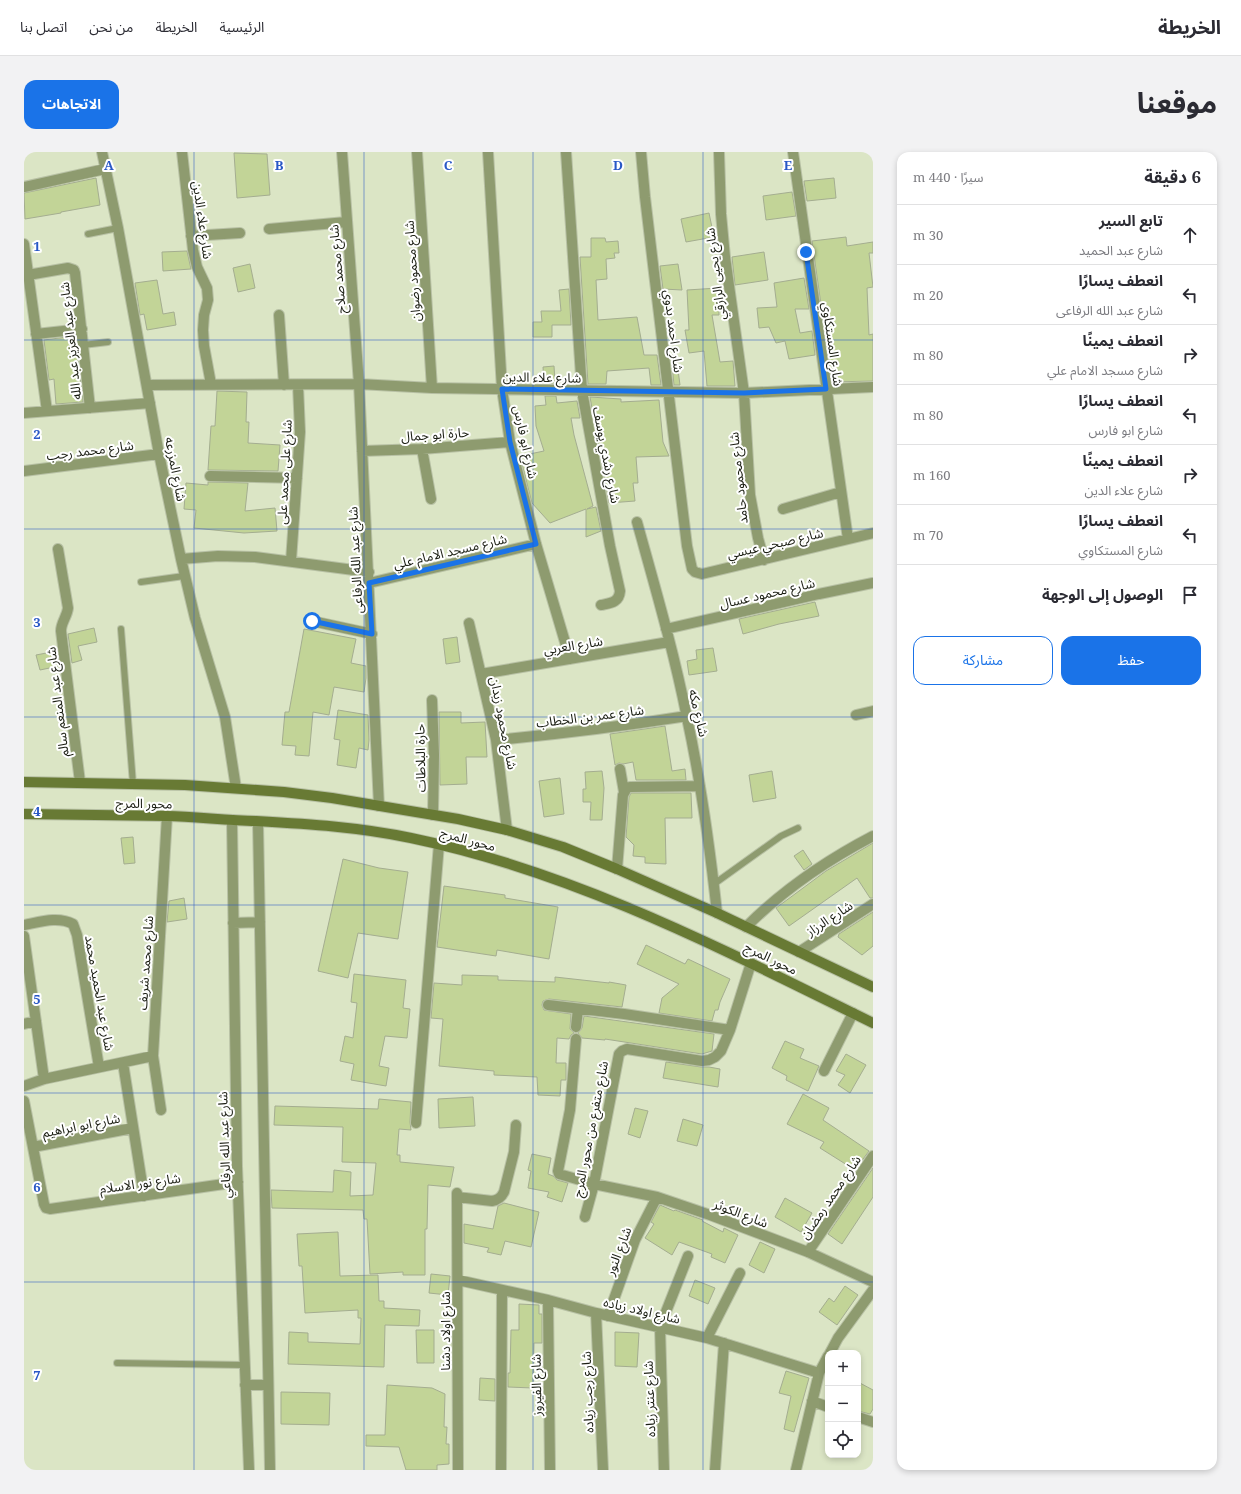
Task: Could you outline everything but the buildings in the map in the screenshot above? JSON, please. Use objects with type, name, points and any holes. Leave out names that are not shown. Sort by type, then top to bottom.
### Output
[{"type":"main road","name":"محور المرج","points":[[24,782],[80,782],[236,788],[325,797],[433,815],[507,830],[563,847],[617,869],[717,913],[873,987]]},
{"type":"main road","name":"محور المرج","points":[[24,814],[168,816],[289,823],[350,828],[439,844],[507,862],[599,895],[676,927],[873,1023]]},
{"type":"street","name":"شارع المزرعه","points":[[102,152],[118,228],[159,454],[184,576],[209,668],[225,717],[236,788]]},
{"type":"street","name":"شارع علاء الدين","points":[[182,152],[191,236],[197,267],[205,283],[208,300],[204,315],[203,330],[204,346],[211,384]]},
{"type":"street","name":"شارع محمد صلاح","points":[[342,152],[359,384]]},
{"type":"street","name":"شارع محمود رضوان","points":[[417,152],[432,388]]},
{"type":"street","name":"شارع ابو فارس","points":[[488,152],[502,389],[510,442],[536,544],[570,659]]},
{"type":"street","name":"شارع رشدي يوسف","points":[[566,152],[582,390],[610,546],[620,591],[620,597],[616,601],[601,605]]},
{"type":"street","name":"شارع احمد بدوي","points":[[642,152],[646,204],[687,546],[691,561]]},
{"type":"street","name":"شارع يحيى الرازقي","points":[[719,152],[721,214],[725,257],[744,393]]},
{"type":"street","name":"شارع المستكاوي","points":[[792,152],[848,539]]},
{"type":"street","points":[[24,187],[105,169]]},
{"type":"street","points":[[269,229],[346,222]]},
{"type":"street","points":[[191,236],[240,233]]},
{"type":"street","points":[[24,244],[47,410]]},
{"type":"street","name":"شارع عبد العزيز عبد الله","points":[[28,275],[68,268],[74,270],[90,408]]},
{"type":"street","points":[[279,315],[284,385]]},
{"type":"street","points":[[36,334],[82,329]]},
{"type":"street","name":"شارع علاء الدين","points":[[147,385],[359,384],[432,388],[744,393],[873,387]]},
{"type":"street","name":"شارع عبد الله الرفاعى","points":[[359,384],[379,806]]},
{"type":"street","name":"شارع على محمد على","points":[[292,561],[300,432],[298,385]]},
{"type":"street","name":"شارع محمود حامد","points":[[744,393],[750,495],[758,538],[764,560]]},
{"type":"street","points":[[24,413],[150,403]]},
{"type":"street","name":"حارة ابو جمال","points":[[362,451],[422,449],[510,442]]},
{"type":"street","points":[[422,449],[431,499]]},
{"type":"street","name":"شارع محمد رجب","points":[[24,471],[159,454]]},
{"type":"street","points":[[210,476],[297,478]]},
{"type":"street","points":[[783,509],[841,492]]},
{"type":"street","name":"شارع مكه","points":[[637,522],[666,629],[687,716],[700,786],[717,913]]},
{"type":"street","name":"شارع صبحي عيسي","points":[[691,561],[694,572],[702,574],[873,533]]},
{"type":"street","name":"شارع مسجد الامام علي","points":[[369,583],[536,544]]},
{"type":"street","name":"شارع عبد المنعم سالم","points":[[58,549],[68,608],[62,622],[61,631],[80,782]]},
{"type":"street","points":[[181,559],[255,557],[369,572]]},
{"type":"street","name":"شارع محمود عسال","points":[[666,629],[873,582]]},
{"type":"street","points":[[312,621],[372,634]]},
{"type":"street","name":"شارع محمود زيدان","points":[[469,623],[496,740],[507,830]]},
{"type":"street","name":"شارع العربي","points":[[481,674],[669,642]]},
{"type":"street","name":"حارة البلاطات","points":[[432,700],[434,755],[433,815]]},
{"type":"street","points":[[856,715],[873,711]]},
{"type":"street","name":"شارع عمر بن الخطاب","points":[[496,740],[624,726],[687,716]]},
{"type":"street","points":[[617,869],[624,792],[620,769]]},
{"type":"street","points":[[624,792],[626,788],[630,787],[700,786]]},
{"type":"street","name":"شارع محمد شريف","points":[[161,1110],[152,1056],[168,816]]},
{"type":"street","name":"شارع عبد الله الرفاعي","points":[[232,820],[232,923],[238,1182],[249,1470]]},
{"type":"street","points":[[258,822],[270,1470]]},
{"type":"street","points":[[746,927],[765,909],[810,874],[873,836]]},
{"type":"street","points":[[416,1122],[439,844]]},
{"type":"street","name":"شارع الرزاز","points":[[799,952],[873,904]]},
{"type":"street","name":"شارع عبد الحميد محمد","points":[[24,925],[56,919],[66,920],[73,924],[77,935],[99,1067]]},
{"type":"street","points":[[232,923],[260,922]]},
{"type":"street","points":[[24,936],[44,1079]]},
{"type":"street","name":"شارع متفرع من محور المرج","points":[[585,1217],[594,1184],[619,1054],[627,1049],[702,1060],[709,1060],[715,1057],[721,1051],[730,1030],[751,963]]},
{"type":"street","points":[[548,1005],[730,1030]]},
{"type":"street","points":[[576,1027],[578,1009]]},
{"type":"street","points":[[824,1071],[853,1013]]},
{"type":"street","points":[[24,1024],[36,1021]]},
{"type":"street","name":"شارع الكوثر","points":[[576,1039],[570,1110],[558,1171],[559,1174],[594,1184],[657,1197],[710,1215],[808,1252],[873,1282]]},
{"type":"street","points":[[24,1086],[44,1079],[152,1056]]},
{"type":"street","points":[[123,1063],[144,1196]]},
{"type":"street","points":[[24,1101],[33,1147]]},
{"type":"street","name":"شارع اولاد دشنا","points":[[458,1470],[457,1195],[492,1201],[502,1197],[514,1152],[516,1125]]},
{"type":"street","name":"شارع ابو ابراهيم","points":[[33,1147],[133,1128]]},
{"type":"street","name":"شارع نور الاسلام","points":[[33,1147],[44,1204],[46,1208],[50,1209],[238,1182]]},
{"type":"street","name":"شارع محمد رمضان","points":[[808,1252],[873,1156]]},
{"type":"street","name":"شارع النور","points":[[608,1316],[635,1240],[657,1197]]},
{"type":"street","points":[[660,1327],[688,1256]]},
{"type":"street","points":[[707,1338],[740,1272]]},
{"type":"street","name":"شارع اولاد زياده","points":[[458,1280],[548,1300],[596,1314],[707,1338],[819,1373]]},
{"type":"street","points":[[501,1470],[502,1290]]},
{"type":"street","points":[[832,1350],[838,1338],[873,1290]]},
{"type":"street","name":"شارع الفيروز","points":[[548,1300],[550,1470]]},
{"type":"street","name":"شارع رجب زياده","points":[[596,1314],[603,1470]]},
{"type":"street","name":"شارع عنتر زياده","points":[[660,1327],[664,1470]]},
{"type":"street","points":[[715,1470],[724,1343]]},
{"type":"street","points":[[796,1470],[819,1373],[825,1362]]},
{"type":"street","points":[[245,1385],[268,1385]]},
{"type":"street","points":[[812,1401],[825,1406]]},
{"type":"street","points":[[861,1418],[873,1422]]},
{"type":"lane","points":[[88,234],[118,228]]},
{"type":"lane","points":[[83,345],[108,342]]},
{"type":"lane","points":[[141,582],[184,576]]},
{"type":"lane","points":[[121,629],[134,784]]},
{"type":"lane","points":[[714,884],[781,836],[798,828]]},
{"type":"lane","points":[[117,1363],[244,1365]]},
{"type":"route","points":[[312,621],[372,634],[369,583],[536,544],[510,442],[502,389],[744,393],[826,389],[806,252]]}]
